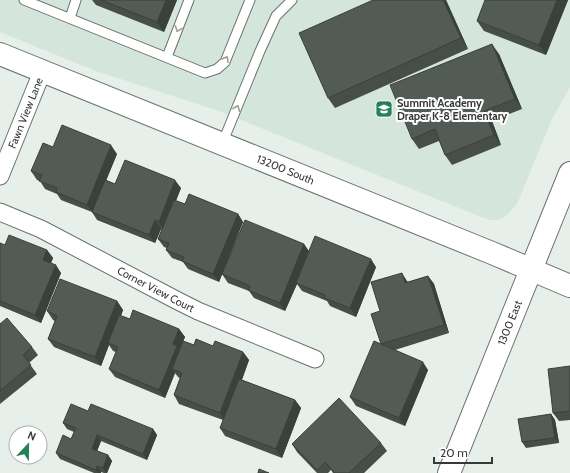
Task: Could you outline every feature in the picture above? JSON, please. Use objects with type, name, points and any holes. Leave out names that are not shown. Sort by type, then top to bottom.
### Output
[{"type":"street","name":"13200 South","points":[[0,54],[485,250],[570,286]]},
{"type":"street","name":"Fawn View Lane","points":[[0,176],[42,72]]},
{"type":"street","name":"1300 East","points":[[449,473],[570,173]]},
{"type":"street","name":"Corner View Court","points":[[0,212],[41,229],[178,302],[315,359]]},
{"type":"lane","points":[[24,0],[205,73],[217,69],[225,62],[250,0]]},
{"type":"lane","points":[[70,18],[76,0]]},
{"type":"lane","points":[[167,58],[189,0]]},
{"type":"lane","points":[[222,144],[276,16],[292,0]]},
{"type":"shaded area","name":"Summit Academy Draper K-8 Elementary","points":[[0,0],[570,0],[570,87],[552,119],[517,204],[503,218],[490,220],[219,111],[96,71],[0,32]]},
{"type":"building","points":[[101,0],[166,0],[157,22]]},
{"type":"building","points":[[373,0],[443,0],[461,38],[328,98],[299,33]]},
{"type":"building","points":[[485,0],[557,0],[539,45],[477,21]]},
{"type":"building","points":[[492,44],[515,99],[484,111],[494,135],[445,155],[435,129],[412,139],[390,85]]},
{"type":"building","points":[[62,125],[111,145],[87,205],[56,192],[57,188],[39,181],[42,175],[31,171],[43,143],[53,147]]},
{"type":"building","points":[[125,160],[175,180],[159,222],[155,220],[149,235],[92,212],[105,180],[115,184]]},
{"type":"building","points":[[189,194],[238,214],[213,274],[182,261],[184,257],[166,250],[169,243],[158,239],[174,200],[185,204]]},
{"type":"building","points":[[245,220],[304,244],[280,303],[248,290],[250,286],[222,274]]},
{"type":"building","points":[[9,235],[47,250],[43,260],[56,265],[35,315],[0,301],[0,243],[5,245]]},
{"type":"building","points":[[315,236],[371,259],[350,308],[324,298],[325,295],[296,283]]},
{"type":"building","points":[[402,273],[405,283],[428,276],[444,325],[381,344],[371,314],[380,311],[371,282]]},
{"type":"building","points":[[60,279],[117,301],[95,357],[48,339],[57,316],[47,311]]},
{"type":"building","points":[[133,310],[179,329],[173,344],[177,346],[159,390],[109,369],[118,347],[108,343],[119,315],[130,319]]},
{"type":"building","points":[[7,318],[32,347],[23,355],[31,365],[0,391],[0,324]]},
{"type":"building","points":[[196,339],[213,346],[215,341],[243,352],[220,413],[174,395],[182,373],[172,369],[183,341],[194,345]]},
{"type":"building","points":[[374,341],[423,362],[399,418],[350,397]]},
{"type":"building","points":[[570,366],[570,411],[553,413],[548,369]]},
{"type":"building","points":[[239,379],[295,400],[276,449],[220,428]]},
{"type":"building","points":[[339,398],[381,443],[349,473],[335,473],[325,462],[317,470],[292,444]]},
{"type":"building","points":[[71,404],[88,411],[91,404],[153,429],[143,454],[97,435],[92,449],[108,455],[103,468],[97,466],[96,470],[56,453],[63,435],[71,439],[76,428],[63,423]]},
{"type":"building","points":[[551,414],[555,438],[522,442],[518,419]]},
{"type":"building","points":[[259,469],[269,473],[258,473]]},
{"type":"place","name":"Summit Academy Draper K-8 Elementary","points":[[384,109]]}]
